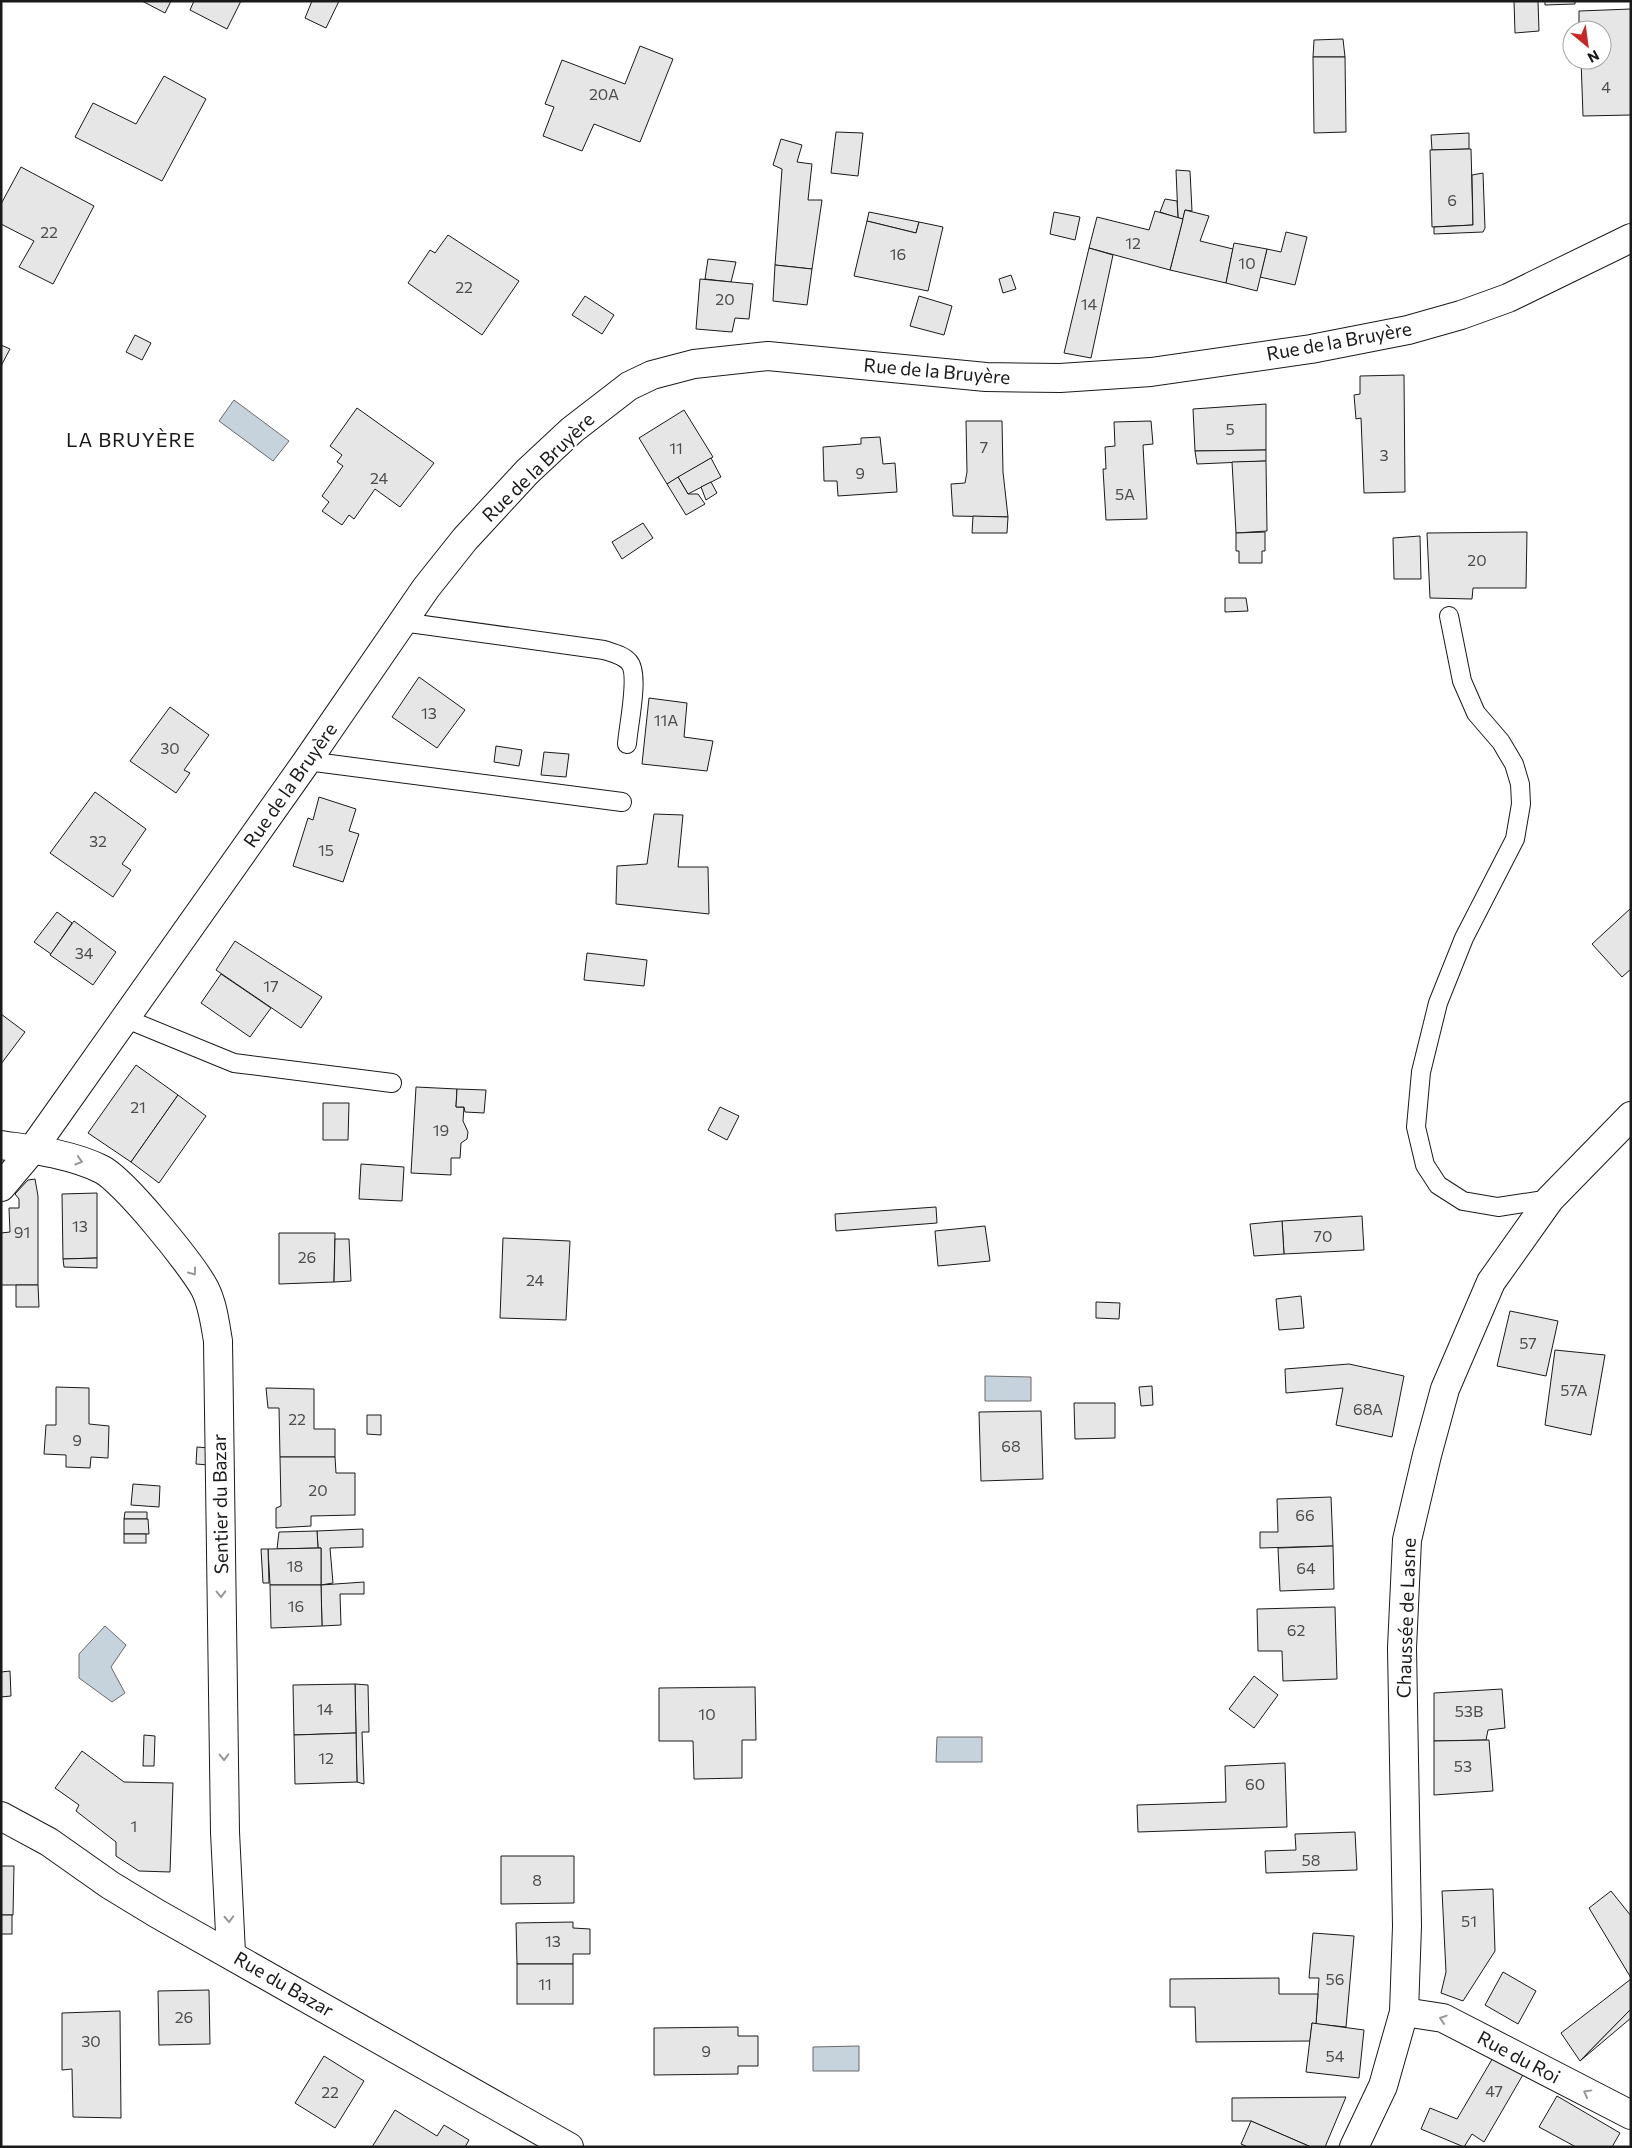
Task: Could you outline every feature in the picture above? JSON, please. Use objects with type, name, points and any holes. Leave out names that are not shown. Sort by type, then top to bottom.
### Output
[{"type":"street","name":"Rue de la Bruyère","points":[[1,1187],[32,1150],[308,761],[426,588],[465,538],[527,472],[572,430],[622,391],[652,375],[694,364],[768,356],[986,377],[1060,378],[1150,372],[1311,349],[1408,330],[1508,298],[1631,238]]},
{"type":"street","name":"Chaussée de Lasne","points":[[1354,2147],[1384,2086],[1404,2012],[1407,1926],[1402,1648],[1407,1540],[1445,1389],[1491,1282],[1550,1199],[1631,1116]]},
{"type":"street","name":"Sentier du Bazar","points":[[1,1144],[78,1160],[102,1169],[119,1180],[172,1243],[205,1289],[212,1308],[218,1341],[225,1832],[231,1953]]},
{"type":"street","name":"Rue du Bazar","points":[[1,1816],[49,1842],[148,1908],[231,1953],[569,2147]]},
{"type":"street","name":"Rue du Roi","points":[[1404,2012],[1443,2018],[1631,2115]]},
{"type":"lane","points":[[1449,616],[1462,681],[1476,713],[1501,742],[1514,764],[1520,784],[1521,804],[1515,839],[1464,938],[1438,1003],[1421,1072],[1416,1127],[1425,1165],[1438,1185],[1463,1201],[1498,1207],[1550,1199]]},
{"type":"lane","points":[[402,622],[604,650],[624,658],[630,662],[634,674],[627,744]]},
{"type":"lane","points":[[308,761],[622,802]]},
{"type":"lane","points":[[124,1018],[234,1063],[392,1083]]},
{"type":"shaded area","points":[[234,400],[289,441],[273,461],[219,421]]},
{"type":"shaded area","points":[[985,1376],[1031,1377],[1031,1401],[985,1401]]},
{"type":"shaded area","points":[[105,1626],[126,1645],[111,1667],[125,1693],[112,1702],[79,1678],[79,1654]]},
{"type":"shaded area","points":[[937,1737],[982,1737],[982,1762],[936,1762]]},
{"type":"shaded area","points":[[859,2046],[859,2071],[813,2071],[813,2047]]},
{"type":"building","points":[[142,1],[171,1],[165,13]]},
{"type":"building","points":[[194,1],[241,1],[227,29],[190,10]]},
{"type":"building","points":[[312,1],[339,1],[326,28],[305,18]]},
{"type":"building","points":[[1514,1],[1538,1],[1539,31],[1515,33]]},
{"type":"building","points":[[1545,1],[1575,1],[1575,4],[1545,5]]},
{"type":"building","points":[[1631,9],[1631,115],[1583,116],[1581,70],[1612,70],[1612,20],[1579,20],[1579,11]]},
{"type":"building","points":[[1343,39],[1345,57],[1313,57],[1314,40]]},
{"type":"building","points":[[640,46],[673,59],[640,142],[594,124],[582,151],[543,136],[554,107],[545,104],[562,60],[625,84]]},
{"type":"building","points":[[1313,57],[1345,57],[1346,132],[1314,133]]},
{"type":"building","points":[[164,76],[206,99],[162,181],[75,137],[93,103],[136,124]]},
{"type":"building","points":[[836,132],[863,133],[858,176],[831,173]]},
{"type":"building","points":[[1469,133],[1469,149],[1432,150],[1431,135]]},
{"type":"building","points":[[781,139],[802,145],[797,162],[812,164],[808,200],[822,200],[812,269],[775,265],[782,169],[773,165]]},
{"type":"building","points":[[1471,149],[1473,225],[1432,227],[1430,150]]},
{"type":"building","points":[[21,167],[94,206],[53,284],[19,267],[34,241],[1,224],[1,204]]},
{"type":"building","points":[[1176,170],[1190,171],[1192,211],[1185,210],[1183,219],[1178,218]]},
{"type":"building","points":[[1483,173],[1485,228],[1483,232],[1434,234],[1434,227],[1473,225],[1472,175]]},
{"type":"building","points":[[1165,199],[1177,201],[1178,218],[1160,212]]},
{"type":"building","points":[[1185,210],[1209,216],[1200,241],[1233,249],[1226,283],[1170,270]]},
{"type":"building","points":[[1155,211],[1183,219],[1170,270],[1089,248],[1097,217],[1149,230]]},
{"type":"building","points":[[869,212],[919,222],[916,233],[867,221]]},
{"type":"building","points":[[1054,212],[1080,217],[1075,240],[1050,234]]},
{"type":"building","points":[[867,221],[916,233],[919,222],[943,227],[928,291],[854,276]]},
{"type":"building","points":[[1286,232],[1307,237],[1295,285],[1260,277],[1267,249],[1281,252]]},
{"type":"building","points":[[448,235],[519,281],[482,335],[408,283],[430,250],[435,253]]},
{"type":"building","points":[[1234,243],[1267,249],[1257,291],[1226,283]]},
{"type":"building","points":[[1089,248],[1113,255],[1091,358],[1064,353]]},
{"type":"building","points":[[708,259],[736,262],[731,282],[705,279]]},
{"type":"building","points":[[775,265],[812,269],[807,305],[773,301]]},
{"type":"building","points":[[1011,275],[1016,289],[1003,293],[999,279]]},
{"type":"building","points":[[700,279],[753,284],[749,319],[735,318],[732,332],[696,329]]},
{"type":"building","points":[[585,296],[614,315],[602,334],[572,315]]},
{"type":"building","points":[[919,296],[952,306],[944,335],[910,326]]},
{"type":"building","points":[[135,335],[151,343],[142,360],[126,352]]},
{"type":"building","points":[[1,345],[10,349],[1,366]]},
{"type":"building","points":[[1404,375],[1405,492],[1364,493],[1361,418],[1356,419],[1354,395],[1360,394],[1360,376]]},
{"type":"building","points":[[1266,404],[1266,450],[1195,451],[1193,409]]},
{"type":"building","points":[[357,408],[434,463],[400,507],[375,489],[354,519],[349,515],[342,525],[322,511],[329,502],[322,496],[343,466],[337,462],[342,455],[330,446]]},
{"type":"building","points":[[684,410],[713,457],[667,484],[639,438]]},
{"type":"building","points":[[966,421],[1002,421],[1003,472],[1008,517],[953,516],[951,484],[965,483],[967,472]]},
{"type":"building","points":[[1151,421],[1153,444],[1143,445],[1147,519],[1106,520],[1103,469],[1106,469],[1105,447],[1115,446],[1114,422]]},
{"type":"building","points":[[880,437],[883,464],[895,463],[897,492],[838,496],[837,481],[824,481],[823,447],[861,444],[861,438]]},
{"type":"building","points":[[1266,450],[1266,461],[1197,464],[1195,451]]},
{"type":"building","points":[[711,458],[721,477],[688,494],[678,477]]},
{"type":"building","points":[[1266,461],[1267,531],[1236,533],[1232,462]]},
{"type":"building","points":[[678,477],[688,494],[698,494],[705,504],[686,515],[667,484]]},
{"type":"building","points":[[711,482],[717,493],[706,500],[701,487]]},
{"type":"building","points":[[973,516],[1008,517],[1007,533],[972,533]]},
{"type":"building","points":[[643,523],[653,538],[622,559],[612,542]]},
{"type":"building","points":[[1265,532],[1265,551],[1262,551],[1262,563],[1239,563],[1239,551],[1236,551],[1236,533]]},
{"type":"building","points":[[1527,532],[1526,588],[1473,588],[1472,599],[1430,598],[1427,533]]},
{"type":"building","points":[[1420,536],[1421,579],[1394,579],[1393,538]]},
{"type":"building","points":[[1225,598],[1246,598],[1248,611],[1225,612]]},
{"type":"building","points":[[419,677],[465,710],[437,748],[392,717]]},
{"type":"building","points":[[649,698],[687,703],[684,737],[713,741],[707,771],[642,764]]},
{"type":"building","points":[[170,707],[209,735],[184,770],[190,773],[176,793],[130,761]]},
{"type":"building","points":[[496,746],[522,750],[519,766],[494,762]]},
{"type":"building","points":[[544,752],[569,754],[566,777],[541,775]]},
{"type":"building","points":[[95,792],[146,829],[122,864],[131,870],[113,897],[50,853]]},
{"type":"building","points":[[319,797],[356,809],[349,831],[359,834],[343,882],[293,866],[308,818],[313,820]]},
{"type":"building","points":[[654,814],[683,815],[678,867],[708,867],[709,914],[616,904],[617,866],[647,864]]},
{"type":"building","points":[[1631,908],[1631,969],[1622,977],[1592,944]]},
{"type":"building","points":[[57,912],[72,923],[51,954],[34,942]]},
{"type":"building","points":[[74,921],[116,952],[93,985],[50,955]]},
{"type":"building","points":[[235,941],[322,997],[301,1028],[216,970]]},
{"type":"building","points":[[587,953],[647,960],[644,986],[584,980]]},
{"type":"building","points":[[221,974],[271,1008],[250,1037],[201,1003]]},
{"type":"building","points":[[1,1014],[25,1032],[1,1064]]},
{"type":"building","points":[[136,1065],[178,1095],[131,1162],[88,1133]]},
{"type":"building","points":[[416,1087],[457,1089],[456,1107],[464,1107],[463,1121],[468,1132],[467,1139],[461,1143],[460,1158],[451,1158],[451,1175],[411,1173]]},
{"type":"building","points":[[457,1089],[486,1090],[484,1113],[465,1112],[464,1107],[456,1107]]},
{"type":"building","points":[[178,1095],[206,1116],[159,1183],[131,1162]]},
{"type":"building","points":[[323,1103],[349,1103],[348,1140],[323,1140]]},
{"type":"building","points":[[720,1107],[739,1116],[727,1140],[708,1130]]},
{"type":"building","points":[[361,1164],[404,1167],[402,1201],[359,1199]]},
{"type":"building","points":[[35,1179],[38,1196],[38,1285],[1,1285],[1,1233],[10,1232],[9,1208],[19,1208],[19,1199],[15,1194],[28,1180]]},
{"type":"building","points":[[97,1193],[97,1258],[63,1259],[62,1194]]},
{"type":"building","points":[[936,1207],[937,1223],[836,1231],[835,1214]]},
{"type":"building","points":[[1362,1216],[1364,1250],[1284,1254],[1282,1221]]},
{"type":"building","points":[[1282,1221],[1284,1254],[1254,1256],[1250,1224]]},
{"type":"building","points":[[985,1226],[990,1261],[938,1266],[935,1231]]},
{"type":"building","points":[[279,1233],[335,1233],[334,1282],[279,1284]]},
{"type":"building","points":[[503,1238],[570,1241],[566,1320],[500,1318]]},
{"type":"building","points":[[335,1239],[349,1239],[351,1281],[334,1282]]},
{"type":"building","points":[[97,1258],[97,1268],[64,1267],[63,1259]]},
{"type":"building","points":[[16,1285],[38,1285],[39,1307],[16,1307]]},
{"type":"building","points":[[1301,1296],[1304,1328],[1279,1330],[1276,1299]]},
{"type":"building","points":[[1096,1302],[1120,1303],[1119,1319],[1096,1318]]},
{"type":"building","points":[[1510,1311],[1558,1321],[1546,1376],[1497,1366]]},
{"type":"building","points":[[1555,1350],[1605,1355],[1591,1435],[1545,1425]]},
{"type":"building","points":[[1349,1364],[1404,1376],[1392,1437],[1336,1425],[1343,1388],[1286,1393],[1285,1369]]},
{"type":"building","points":[[1152,1386],[1153,1405],[1141,1406],[1139,1387]]},
{"type":"building","points":[[56,1387],[89,1388],[89,1424],[109,1426],[108,1458],[91,1457],[90,1468],[66,1467],[66,1455],[44,1454],[46,1425],[56,1425]]},
{"type":"building","points":[[266,1388],[314,1389],[314,1429],[335,1429],[335,1457],[280,1457],[279,1408],[268,1408]]},
{"type":"building","points":[[1074,1403],[1115,1403],[1115,1438],[1075,1439]]},
{"type":"building","points":[[1041,1411],[1043,1479],[981,1481],[979,1412]]},
{"type":"building","points":[[367,1415],[381,1415],[381,1435],[367,1434]]},
{"type":"building","points":[[197,1447],[209,1448],[208,1465],[196,1464]]},
{"type":"building","points":[[280,1457],[335,1457],[336,1473],[355,1473],[355,1515],[311,1516],[311,1526],[276,1528],[276,1508],[281,1506]]},
{"type":"building","points":[[133,1484],[160,1486],[159,1507],[131,1505]]},
{"type":"building","points":[[1331,1497],[1333,1546],[1260,1548],[1260,1532],[1278,1532],[1277,1499]]},
{"type":"building","points":[[125,1512],[147,1512],[147,1519],[124,1519]]},
{"type":"building","points":[[124,1519],[148,1519],[149,1534],[124,1534]]},
{"type":"building","points":[[363,1529],[363,1547],[330,1548],[333,1583],[321,1585],[321,1548],[318,1548],[317,1531]]},
{"type":"building","points":[[317,1531],[318,1548],[277,1549],[279,1532]]},
{"type":"building","points":[[124,1534],[146,1534],[146,1543],[124,1543]]},
{"type":"building","points":[[1333,1546],[1334,1589],[1280,1591],[1278,1548]]},
{"type":"building","points":[[321,1548],[321,1585],[270,1585],[268,1549]]},
{"type":"building","points":[[261,1549],[268,1549],[269,1583],[263,1583]]},
{"type":"building","points":[[364,1582],[364,1594],[340,1594],[341,1625],[322,1626],[321,1585]]},
{"type":"building","points":[[270,1585],[321,1585],[322,1626],[271,1628]]},
{"type":"building","points":[[1335,1607],[1337,1679],[1283,1681],[1282,1651],[1258,1651],[1257,1609]]},
{"type":"building","points":[[10,1671],[11,1696],[1,1697],[1,1672]]},
{"type":"building","points":[[1254,1676],[1278,1695],[1254,1728],[1229,1709]]},
{"type":"building","points":[[355,1684],[368,1685],[369,1732],[362,1732],[364,1784],[357,1782]]},
{"type":"building","points":[[355,1684],[356,1733],[294,1735],[293,1685]]},
{"type":"building","points":[[755,1687],[756,1740],[742,1740],[742,1778],[694,1779],[693,1741],[659,1741],[659,1688]]},
{"type":"building","points":[[1502,1689],[1505,1728],[1488,1730],[1486,1740],[1434,1741],[1434,1693]]},
{"type":"building","points":[[356,1733],[357,1782],[295,1784],[294,1735]]},
{"type":"building","points":[[144,1735],[155,1736],[154,1766],[143,1766]]},
{"type":"building","points":[[1489,1740],[1493,1791],[1434,1795],[1434,1741]]},
{"type":"building","points":[[82,1751],[124,1782],[173,1783],[170,1872],[139,1871],[116,1856],[116,1842],[76,1811],[79,1805],[55,1788]]},
{"type":"building","points":[[1285,1763],[1287,1827],[1138,1832],[1137,1805],[1226,1802],[1225,1766]]},
{"type":"building","points":[[1355,1832],[1357,1870],[1266,1873],[1265,1851],[1296,1850],[1295,1834]]},
{"type":"building","points":[[501,1856],[574,1856],[574,1903],[501,1904]]},
{"type":"building","points":[[1,1866],[14,1866],[13,1915],[1,1915]]},
{"type":"building","points":[[1493,1889],[1495,1951],[1463,2001],[1441,1993],[1446,1972],[1442,1891]]},
{"type":"building","points":[[1611,1891],[1631,1916],[1631,1978],[1589,1908]]},
{"type":"building","points":[[1,1915],[12,1915],[12,1934],[1,1934]]},
{"type":"building","points":[[573,1922],[573,1928],[590,1929],[590,1954],[573,1954],[573,1964],[517,1964],[516,1923]]},
{"type":"building","points":[[1313,1933],[1354,1936],[1346,2027],[1316,2024],[1319,1978],[1309,1978]]},
{"type":"building","points":[[517,1964],[573,1964],[573,2004],[517,2004]]},
{"type":"building","points":[[1503,1972],[1536,1991],[1518,2024],[1485,2005]]},
{"type":"building","points":[[1279,1978],[1279,1994],[1318,1994],[1316,2024],[1312,2023],[1310,2041],[1196,2042],[1195,2007],[1170,2007],[1170,1979]]},
{"type":"building","points":[[1631,1979],[1631,2009],[1580,2061],[1561,2033]]},
{"type":"building","points":[[209,1990],[210,2044],[159,2045],[158,1991]]},
{"type":"building","points":[[1631,2009],[1631,2018],[1580,2061]]},
{"type":"building","points":[[120,2011],[121,2118],[73,2117],[72,2069],[62,2070],[62,2013]]},
{"type":"building","points":[[1312,2023],[1364,2030],[1359,2078],[1306,2072]]},
{"type":"building","points":[[738,2027],[738,2036],[758,2036],[758,2066],[738,2066],[738,2074],[654,2075],[654,2028]]},
{"type":"building","points":[[324,2056],[364,2081],[335,2128],[295,2103]]},
{"type":"building","points":[[1494,2056],[1524,2073],[1484,2142],[1472,2134],[1464,2147],[1421,2129],[1430,2108],[1457,2119]]},
{"type":"building","points":[[1557,2096],[1620,2133],[1612,2147],[1576,2147],[1539,2127]]},
{"type":"building","points":[[1346,2097],[1325,2147],[1311,2147],[1251,2121],[1232,2121],[1232,2098]]},
{"type":"building","points":[[395,2110],[437,2136],[444,2125],[469,2140],[465,2147],[372,2147]]},
{"type":"building","points":[[1251,2121],[1311,2147],[1248,2147],[1241,2144]]},
{"type":"district","name":"LA BRUYÈRE","points":[[131,440]]}]
